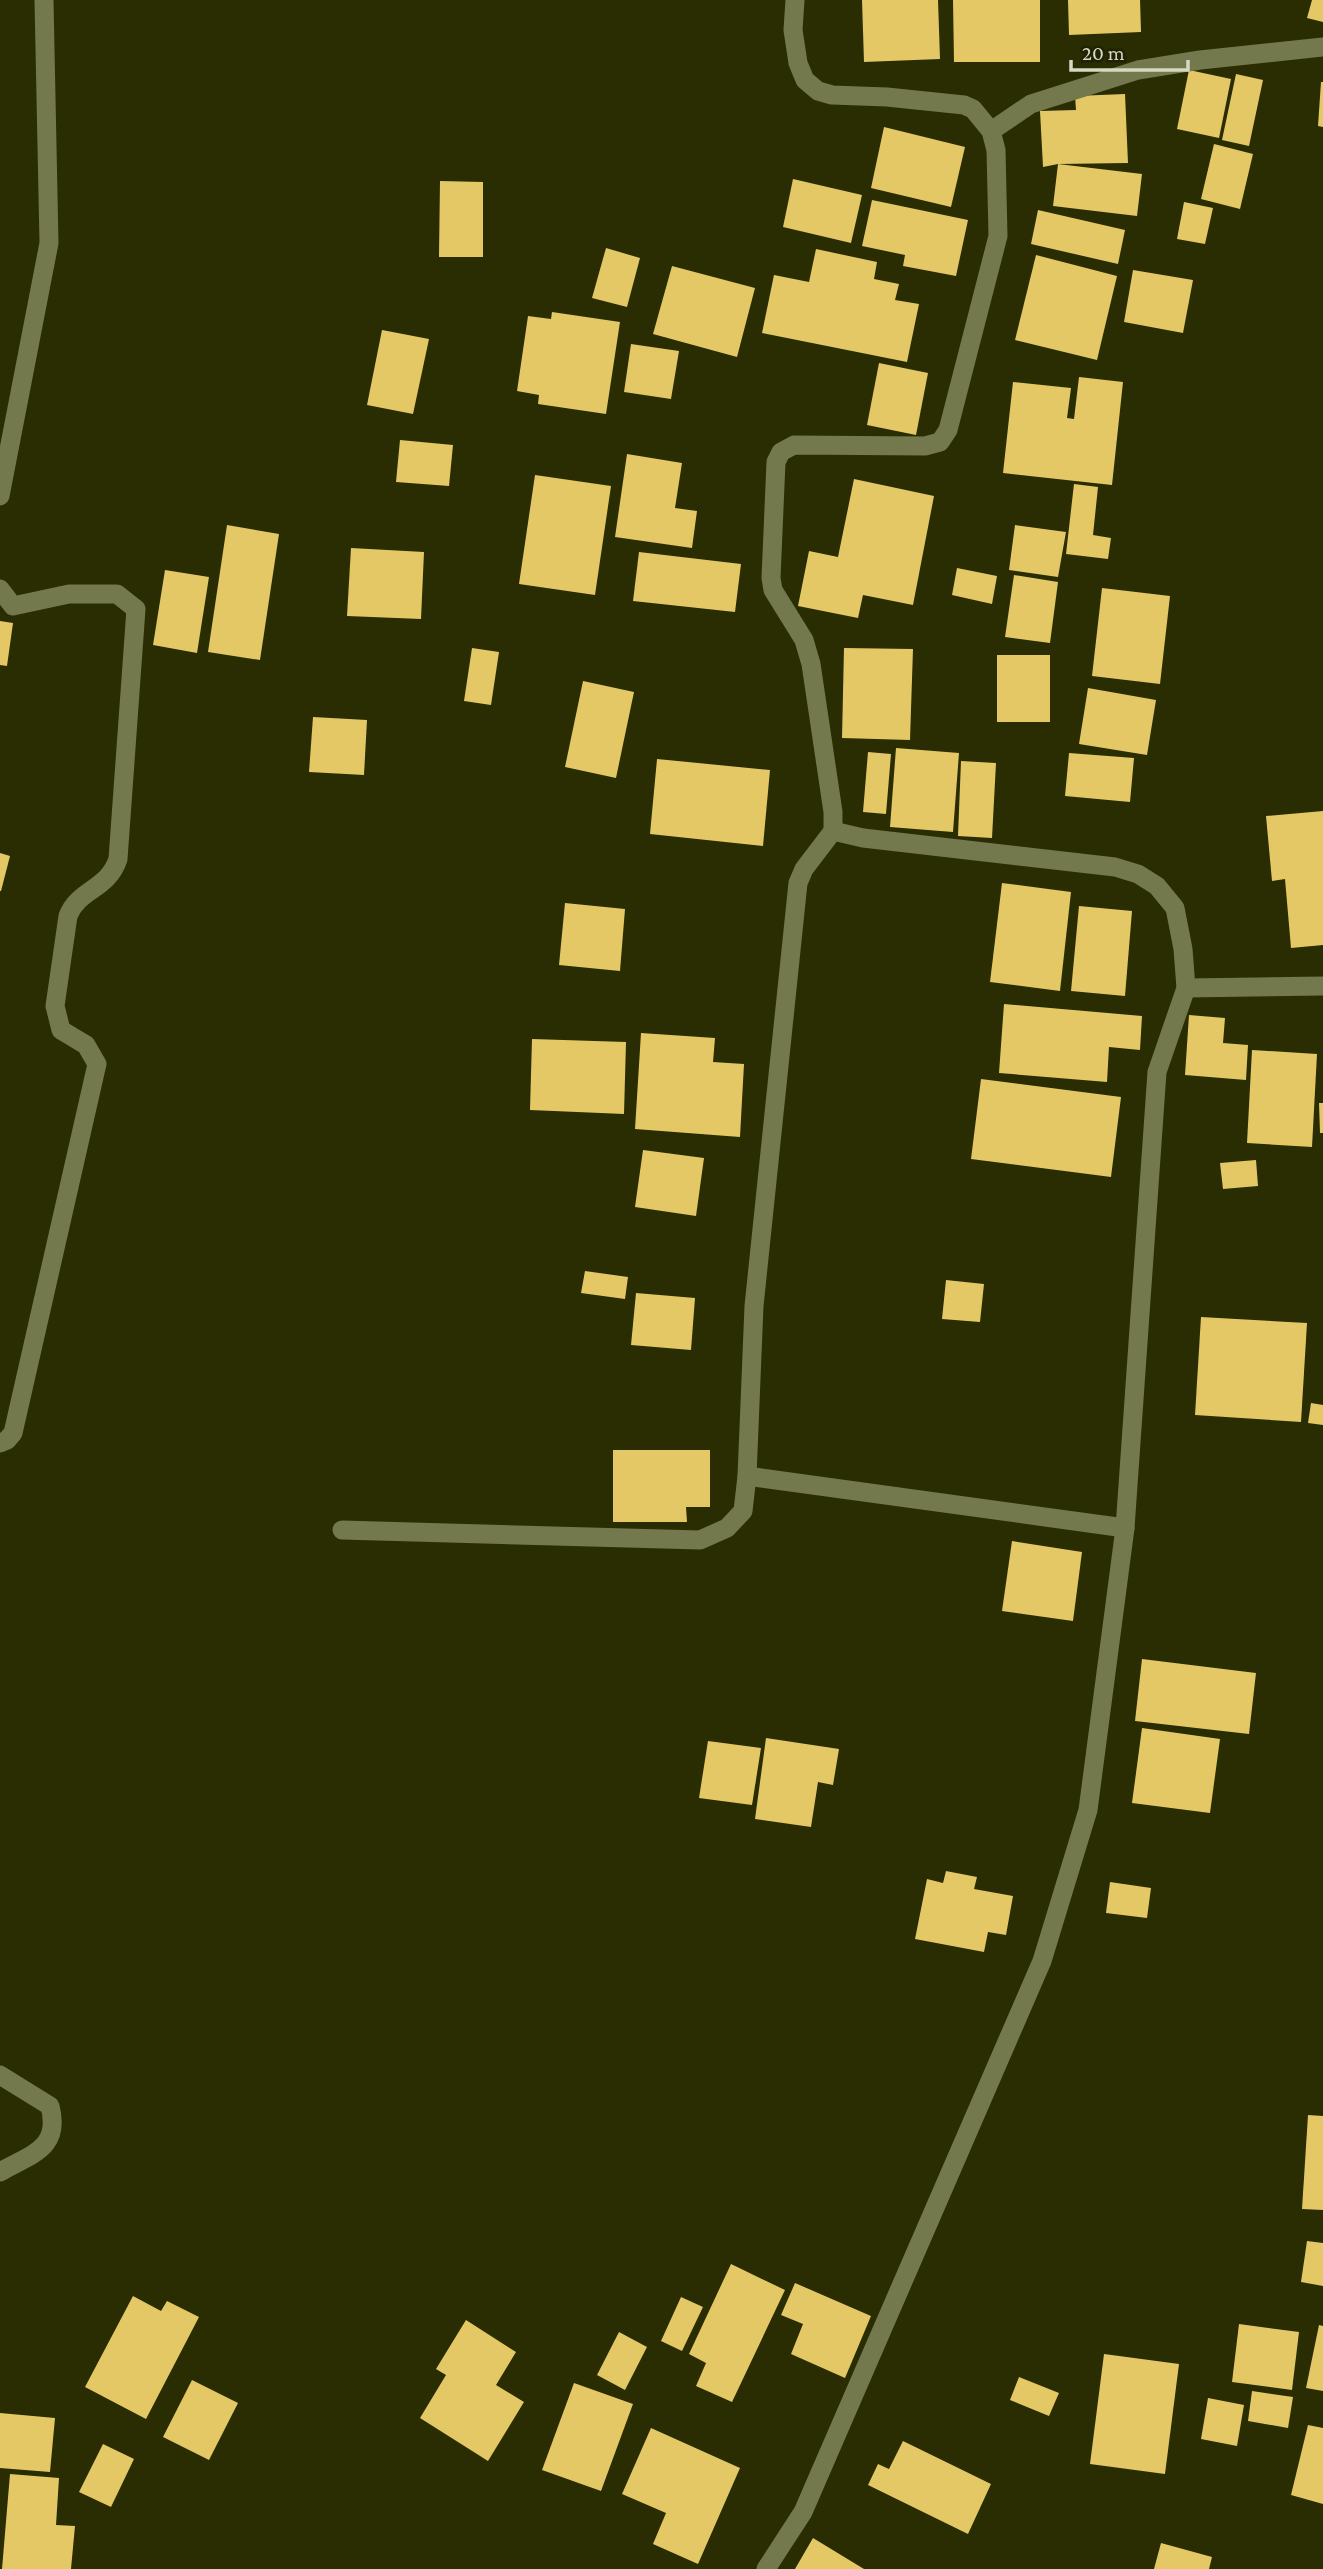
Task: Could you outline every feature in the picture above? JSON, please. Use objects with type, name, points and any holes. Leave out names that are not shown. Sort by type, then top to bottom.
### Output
[{"type":"street","points":[[0,496],[49,243],[44,0]]},
{"type":"street","points":[[342,1530],[700,1540],[727,1528],[743,1511],[747,1476],[754,1306],[798,883],[804,869],[834,831],[811,663],[804,640],[773,590],[771,578],[776,462],[781,452],[794,446],[925,446],[940,442],[948,430],[998,236],[996,150],[991,131],[973,109],[964,105],[887,97],[832,95],[818,91],[805,80],[798,63],[793,30],[795,0]]},
{"type":"street","points":[[991,131],[1031,104],[1138,70],[1199,60],[1323,47]]},
{"type":"street","points":[[0,589],[13,606],[69,594],[117,594],[135,609],[118,859],[114,872],[72,905],[68,916],[55,1006],[61,1030],[86,1045],[97,1064],[13,1433],[0,1443]]},
{"type":"street","points":[[766,2569],[803,2512],[1042,1961],[1088,1810],[1125,1528],[1157,1072],[1186,988],[1183,949],[1175,908],[1157,886],[1139,874],[1115,867],[863,838],[834,831]]},
{"type":"street","points":[[1186,988],[1323,986]]},
{"type":"street","points":[[747,1476],[1125,1528]]},
{"type":"street","points":[[0,2075],[50,2106],[54,2119],[51,2137],[38,2151],[0,2172]]},
{"type":"building","points":[[862,0],[938,0],[940,59],[864,62]]},
{"type":"building","points":[[953,0],[1040,0],[1040,62],[954,62]]},
{"type":"building","points":[[1068,0],[1140,0],[1141,32],[1069,35]]},
{"type":"building","points":[[1312,0],[1323,0],[1323,22],[1307,18]]},
{"type":"building","points":[[1189,70],[1231,79],[1219,138],[1177,129]]},
{"type":"building","points":[[1236,74],[1263,80],[1249,146],[1222,140]]},
{"type":"building","points":[[1323,82],[1323,127],[1318,126]]},
{"type":"building","points":[[1125,94],[1128,163],[1058,164],[1043,167],[1040,111],[1076,110],[1075,96]]},
{"type":"building","points":[[884,127],[965,147],[951,207],[871,188]]},
{"type":"building","points":[[1214,144],[1253,154],[1240,209],[1201,199]]},
{"type":"building","points":[[1058,164],[1142,174],[1137,216],[1053,206]]},
{"type":"building","points":[[793,179],[862,195],[851,243],[783,227]]},
{"type":"building","points":[[440,181],[483,182],[483,257],[439,257]]},
{"type":"building","points":[[872,200],[968,220],[956,276],[903,266],[905,255],[862,246]]},
{"type":"building","points":[[1184,202],[1213,208],[1205,244],[1177,239]]},
{"type":"building","points":[[1038,210],[1125,230],[1118,264],[1031,244]]},
{"type":"building","points":[[606,248],[640,258],[627,307],[592,298]]},
{"type":"building","points":[[816,249],[877,262],[874,279],[899,284],[895,300],[919,304],[907,362],[762,333],[774,275],[809,282]]},
{"type":"building","points":[[1036,255],[1117,276],[1097,360],[1015,340]]},
{"type":"building","points":[[672,266],[755,288],[737,357],[653,334]]},
{"type":"building","points":[[1133,270],[1193,280],[1183,333],[1124,322]]},
{"type":"building","points":[[552,312],[620,322],[606,414],[538,404],[539,395],[517,391],[528,316],[551,319]]},
{"type":"building","points":[[382,330],[429,339],[413,414],[367,405]]},
{"type":"building","points":[[631,344],[679,351],[671,399],[624,392]]},
{"type":"building","points":[[879,363],[928,373],[916,435],[867,425]]},
{"type":"building","points":[[1079,377],[1123,382],[1112,485],[1003,473],[1013,382],[1071,388],[1067,418],[1074,419]]},
{"type":"building","points":[[400,440],[453,445],[449,486],[396,482]]},
{"type":"building","points":[[627,454],[682,463],[675,508],[697,511],[692,548],[615,537]]},
{"type":"building","points":[[535,475],[611,486],[595,595],[519,584]]},
{"type":"building","points":[[854,479],[934,496],[913,605],[863,595],[858,618],[798,606],[809,551],[838,557]]},
{"type":"building","points":[[1074,484],[1098,487],[1093,535],[1111,538],[1108,559],[1066,554]]},
{"type":"building","points":[[227,525],[279,534],[260,660],[208,652]]},
{"type":"building","points":[[1015,525],[1066,532],[1058,577],[1009,570]]},
{"type":"building","points":[[351,548],[424,552],[421,619],[347,616]]},
{"type":"building","points":[[639,552],[741,564],[735,612],[633,601]]},
{"type":"building","points":[[957,568],[997,576],[992,604],[952,595]]},
{"type":"building","points":[[165,570],[209,577],[197,653],[153,645]]},
{"type":"building","points":[[1014,575],[1058,582],[1050,643],[1005,637]]},
{"type":"building","points":[[1102,588],[1170,596],[1160,684],[1092,676]]},
{"type":"building","points":[[0,621],[13,623],[7,666],[0,665]]},
{"type":"building","points":[[472,648],[499,652],[491,705],[464,701]]},
{"type":"building","points":[[844,648],[913,649],[910,740],[842,738]]},
{"type":"building","points":[[997,655],[1050,655],[1050,722],[997,722]]},
{"type":"building","points":[[583,681],[634,692],[616,778],[565,767]]},
{"type":"building","points":[[1088,688],[1156,700],[1147,755],[1079,744]]},
{"type":"building","points":[[313,717],[367,720],[364,775],[309,772]]},
{"type":"building","points":[[896,748],[959,753],[953,832],[890,827]]},
{"type":"building","points":[[868,752],[891,754],[886,814],[863,812]]},
{"type":"building","points":[[1069,753],[1134,758],[1130,802],[1065,796]]},
{"type":"building","points":[[657,759],[770,770],[763,846],[650,834]]},
{"type":"building","points":[[961,761],[996,763],[992,838],[958,836]]},
{"type":"building","points":[[1323,811],[1323,945],[1291,948],[1285,879],[1272,881],[1266,816]]},
{"type":"building","points":[[0,853],[10,856],[1,891],[0,891]]},
{"type":"building","points":[[1002,883],[1071,892],[1060,991],[990,982]]},
{"type":"building","points":[[565,903],[625,909],[620,971],[559,965]]},
{"type":"building","points":[[1079,906],[1132,911],[1125,996],[1071,991]]},
{"type":"building","points":[[1004,1004],[1142,1016],[1140,1050],[1109,1047],[1107,1082],[999,1073]]},
{"type":"building","points":[[1189,1015],[1225,1018],[1223,1043],[1248,1045],[1246,1080],[1185,1075]]},
{"type":"building","points":[[641,1033],[715,1038],[713,1062],[744,1064],[740,1137],[635,1129]]},
{"type":"building","points":[[532,1039],[626,1042],[624,1114],[530,1110]]},
{"type":"building","points":[[1252,1050],[1317,1054],[1312,1147],[1247,1143]]},
{"type":"building","points":[[981,1079],[1121,1097],[1111,1177],[971,1159]]},
{"type":"building","points":[[1319,1103],[1323,1103],[1323,1133],[1320,1133]]},
{"type":"building","points":[[643,1150],[704,1158],[696,1216],[635,1207]]},
{"type":"building","points":[[1256,1160],[1258,1186],[1223,1189],[1220,1163]]},
{"type":"building","points":[[585,1271],[628,1277],[625,1299],[581,1293]]},
{"type":"building","points":[[946,1280],[984,1284],[980,1322],[942,1319]]},
{"type":"building","points":[[636,1293],[695,1298],[691,1350],[631,1345]]},
{"type":"building","points":[[1201,1317],[1307,1323],[1301,1422],[1195,1415]]},
{"type":"building","points":[[1311,1403],[1323,1405],[1323,1425],[1308,1423]]},
{"type":"building","points":[[613,1450],[710,1450],[710,1507],[686,1507],[687,1522],[613,1522]]},
{"type":"building","points":[[1012,1541],[1082,1552],[1073,1621],[1002,1611]]},
{"type":"building","points":[[1142,1659],[1256,1673],[1249,1734],[1135,1721]]},
{"type":"building","points":[[1142,1728],[1220,1739],[1210,1813],[1132,1803]]},
{"type":"building","points":[[766,1738],[839,1749],[833,1785],[818,1782],[811,1827],[755,1819]]},
{"type":"building","points":[[708,1741],[761,1748],[752,1805],[699,1798]]},
{"type":"building","points":[[946,1871],[977,1877],[974,1889],[1013,1896],[1006,1935],[988,1932],[984,1952],[915,1939],[927,1879],[943,1883]]},
{"type":"building","points":[[1110,1882],[1151,1888],[1147,1918],[1106,1913]]},
{"type":"building","points":[[1308,2115],[1323,2116],[1323,2210],[1302,2209]]},
{"type":"building","points":[[1307,2241],[1323,2243],[1323,2286],[1301,2282]]},
{"type":"building","points":[[731,2264],[785,2290],[732,2402],[696,2386],[706,2363],[689,2354]]},
{"type":"building","points":[[795,2283],[871,2316],[845,2378],[791,2354],[803,2324],[781,2315]]},
{"type":"building","points":[[133,2296],[161,2311],[167,2301],[199,2317],[146,2419],[85,2387]]},
{"type":"building","points":[[681,2297],[703,2307],[682,2351],[661,2341]]},
{"type":"building","points":[[466,2320],[516,2352],[496,2385],[524,2402],[488,2461],[420,2418],[446,2375],[436,2369]]},
{"type":"building","points":[[1239,2324],[1299,2332],[1292,2390],[1232,2382]]},
{"type":"building","points":[[1319,2325],[1323,2326],[1323,2391],[1306,2388]]},
{"type":"building","points":[[619,2332],[647,2347],[625,2390],[597,2375]]},
{"type":"building","points":[[1104,2354],[1179,2364],[1165,2474],[1090,2464]]},
{"type":"building","points":[[1019,2377],[1059,2393],[1049,2416],[1010,2400]]},
{"type":"building","points":[[192,2380],[238,2403],[209,2460],[163,2437]]},
{"type":"building","points":[[574,2383],[633,2404],[601,2491],[542,2470]]},
{"type":"building","points":[[1252,2391],[1293,2397],[1288,2428],[1248,2421]]},
{"type":"building","points":[[1208,2398],[1244,2405],[1237,2446],[1201,2439]]},
{"type":"building","points":[[0,2413],[55,2418],[50,2472],[0,2468]]},
{"type":"building","points":[[1308,2425],[1323,2428],[1323,2504],[1291,2495]]},
{"type":"building","points":[[651,2428],[740,2468],[698,2564],[653,2544],[666,2513],[622,2494]]},
{"type":"building","points":[[903,2441],[991,2484],[968,2534],[868,2485],[878,2464],[889,2469]]},
{"type":"building","points":[[103,2444],[134,2459],[111,2507],[79,2492]]},
{"type":"building","points":[[10,2474],[59,2478],[56,2525],[75,2526],[71,2569],[2,2569]]},
{"type":"building","points":[[813,2538],[864,2569],[795,2569]]},
{"type":"building","points":[[1161,2543],[1212,2557],[1209,2569],[1154,2569]]}]
